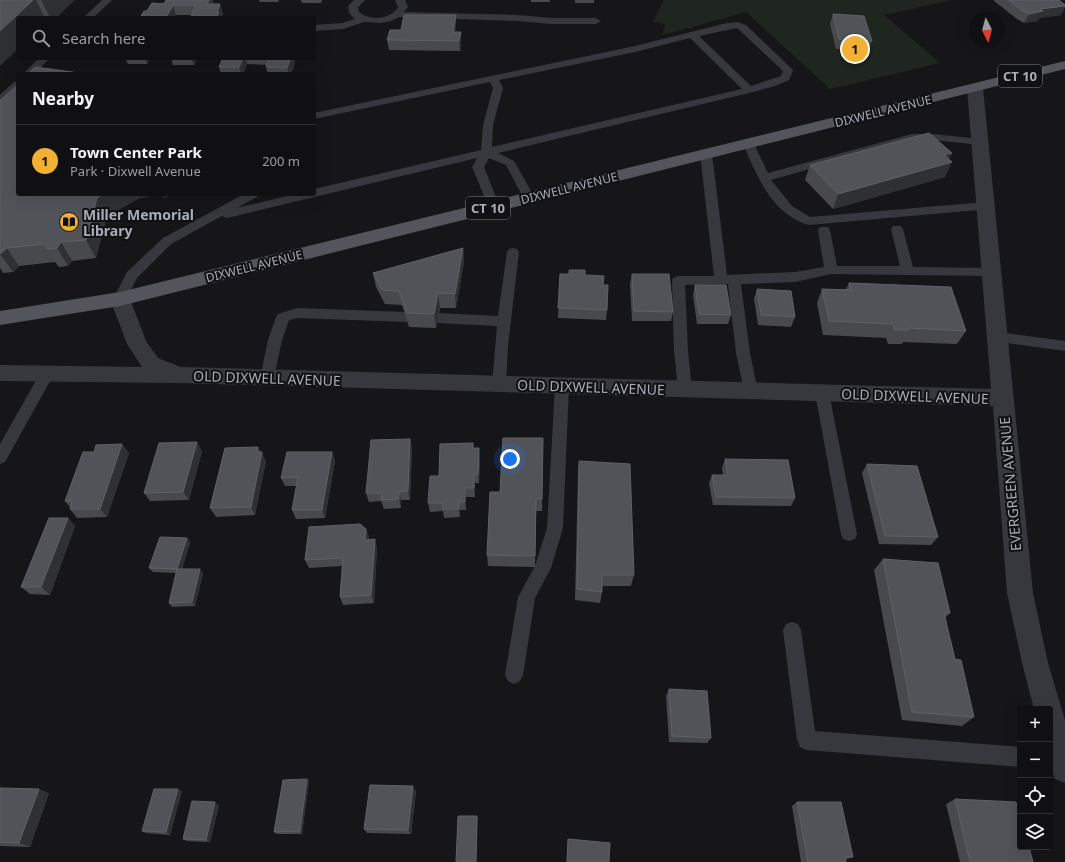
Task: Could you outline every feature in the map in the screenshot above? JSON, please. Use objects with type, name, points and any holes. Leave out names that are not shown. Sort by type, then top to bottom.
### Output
[{"type":"main road","name":"DIXWELL AVENUE","points":[[0,318],[120,299],[1065,65]]},
{"type":"street","name":"EVERGREEN AVENUE","points":[[975,88],[1020,593],[1035,663],[1047,706]]},
{"type":"street","name":"OLD DIXWELL AVENUE","points":[[120,299],[138,344],[151,364],[179,375]]},
{"type":"street","name":"OLD DIXWELL AVENUE","points":[[0,373],[179,375],[1003,398]]},
{"type":"street","points":[[1053,732],[1059,763]]},
{"type":"lane","points":[[90,16],[107,0]]},
{"type":"lane","points":[[360,0],[353,6],[353,11],[356,16],[364,19],[383,20],[399,14],[517,18],[552,21],[596,21]]},
{"type":"lane","points":[[399,14],[404,7],[400,0]]},
{"type":"lane","points":[[316,28],[343,26],[364,19]]},
{"type":"lane","points":[[316,116],[493,79],[727,26],[738,25],[743,27],[788,71],[785,78],[771,84],[749,90],[316,193]]},
{"type":"lane","points":[[692,35],[749,90]]},
{"type":"lane","points":[[30,72],[43,60]]},
{"type":"lane","points":[[493,79],[498,88],[488,125],[486,152],[478,167],[494,207]]},
{"type":"lane","points":[[0,101],[16,86]]},
{"type":"lane","points":[[764,178],[912,137],[933,137],[980,142]]},
{"type":"lane","points":[[749,144],[764,178],[784,206],[797,217],[809,221],[986,206]]},
{"type":"lane","points":[[486,152],[510,163],[529,198]]},
{"type":"lane","points":[[706,154],[728,280],[751,391]]},
{"type":"lane","points":[[120,299],[132,275],[167,241],[249,196]]},
{"type":"lane","points":[[207,219],[305,196]]},
{"type":"lane","points":[[897,229],[908,271]]},
{"type":"lane","points":[[824,230],[831,270]]},
{"type":"lane","points":[[499,384],[512,252]]},
{"type":"lane","points":[[685,389],[681,351],[678,281],[795,277],[831,270],[991,272]]},
{"type":"lane","points":[[267,378],[275,340],[283,317],[297,314],[406,318]]},
{"type":"lane","points":[[438,318],[504,322]]},
{"type":"lane","points":[[997,337],[1065,346]]},
{"type":"lane","points":[[0,458],[46,374]]},
{"type":"lane","points":[[514,675],[527,597],[543,568],[555,528],[562,386]]},
{"type":"lane","points":[[822,393],[849,534]]},
{"type":"lane","points":[[792,630],[807,740],[1017,757]]},
{"type":"shaded area","points":[[664,0],[953,0],[884,15],[940,63],[830,89],[746,12],[693,27],[692,29],[688,28],[662,35],[665,24],[653,22]]},
{"type":"building","points":[[0,0],[33,0],[0,31]]},
{"type":"building","points":[[166,0],[209,0],[207,4],[220,4],[217,12],[219,12],[217,16],[191,16],[196,5],[173,5],[167,16],[141,16],[144,11],[147,11],[152,3],[164,4]]},
{"type":"building","points":[[1009,0],[1059,0],[1065,6],[1040,9],[1043,11],[1029,14],[1021,10]]},
{"type":"building","points":[[833,14],[864,16],[872,41],[839,39]]},
{"type":"building","points":[[404,15],[456,15],[453,32],[461,32],[459,41],[387,40],[390,30],[401,30]]},
{"type":"building","points":[[222,60],[242,60],[239,67],[219,67]]},
{"type":"building","points":[[269,60],[290,60],[287,68],[266,67]]},
{"type":"building","points":[[35,67],[73,72],[30,72]]},
{"type":"building","points":[[16,86],[16,196],[100,196],[97,198],[86,240],[61,242],[57,248],[48,249],[44,244],[7,248],[0,254],[0,101]]},
{"type":"building","points":[[929,133],[952,153],[944,155],[952,162],[838,194],[810,165]]},
{"type":"building","points":[[463,248],[455,294],[438,293],[434,314],[407,313],[399,291],[382,290],[373,273]]},
{"type":"building","points":[[569,270],[585,270],[585,275],[604,276],[603,285],[608,285],[607,310],[558,308],[560,274],[569,274]]},
{"type":"building","points":[[632,274],[669,274],[673,312],[634,311]]},
{"type":"building","points":[[849,283],[951,287],[966,331],[909,328],[909,330],[895,330],[893,324],[829,321],[822,289],[851,290]]},
{"type":"building","points":[[695,285],[726,285],[731,315],[699,314]]},
{"type":"building","points":[[757,289],[791,291],[795,317],[761,315]]},
{"type":"building","points":[[503,438],[543,438],[542,499],[536,499],[535,556],[487,555],[490,492],[500,492]]},
{"type":"building","points":[[410,439],[408,491],[399,492],[399,499],[381,500],[382,493],[366,493],[371,440]]},
{"type":"building","points":[[197,442],[183,492],[144,493],[159,443]]},
{"type":"building","points":[[473,443],[473,448],[479,448],[478,475],[474,474],[474,488],[465,488],[465,502],[459,502],[459,509],[443,509],[443,503],[428,503],[430,476],[439,476],[440,444]]},
{"type":"building","points":[[122,444],[100,509],[70,509],[72,501],[65,501],[83,452],[94,452],[96,445]]},
{"type":"building","points":[[258,447],[257,452],[262,452],[251,507],[210,508],[225,448]]},
{"type":"building","points":[[287,452],[332,452],[322,510],[292,510],[298,477],[281,478]]},
{"type":"building","points":[[725,459],[788,460],[795,498],[716,497],[712,475],[728,475]]},
{"type":"building","points":[[579,461],[630,464],[634,575],[602,575],[602,592],[577,589]]},
{"type":"building","points":[[867,464],[917,466],[938,537],[885,536]]},
{"type":"building","points":[[49,518],[68,518],[41,587],[21,587]]},
{"type":"building","points":[[360,524],[366,529],[365,540],[375,539],[371,595],[340,597],[343,558],[305,560],[309,527]]},
{"type":"building","points":[[160,537],[187,538],[177,569],[149,568]]},
{"type":"building","points":[[883,559],[938,563],[950,613],[944,613],[955,659],[961,660],[974,717],[912,712]]},
{"type":"building","points":[[177,569],[200,569],[192,602],[169,603]]},
{"type":"building","points":[[669,689],[707,691],[711,738],[672,736]]},
{"type":"building","points":[[307,779],[300,831],[274,832],[283,780]]},
{"type":"building","points":[[370,785],[413,786],[408,830],[364,829]]},
{"type":"building","points":[[0,788],[39,789],[19,843],[0,842]]},
{"type":"building","points":[[154,789],[178,789],[166,832],[142,831]]},
{"type":"building","points":[[955,799],[1016,802],[1017,850],[1030,850],[1033,862],[970,862]]},
{"type":"building","points":[[192,801],[215,802],[206,840],[183,839]]},
{"type":"building","points":[[797,802],[841,802],[853,857],[845,857],[846,862],[808,862]]},
{"type":"building","points":[[458,816],[477,816],[476,862],[456,862]]},
{"type":"building","points":[[568,839],[610,843],[609,862],[567,862]]},
{"type":"place","name":"Town Center Park","points":[[855,49]]},
{"type":"place","name":"Miller Memorial Library","points":[[69,222]]}]
